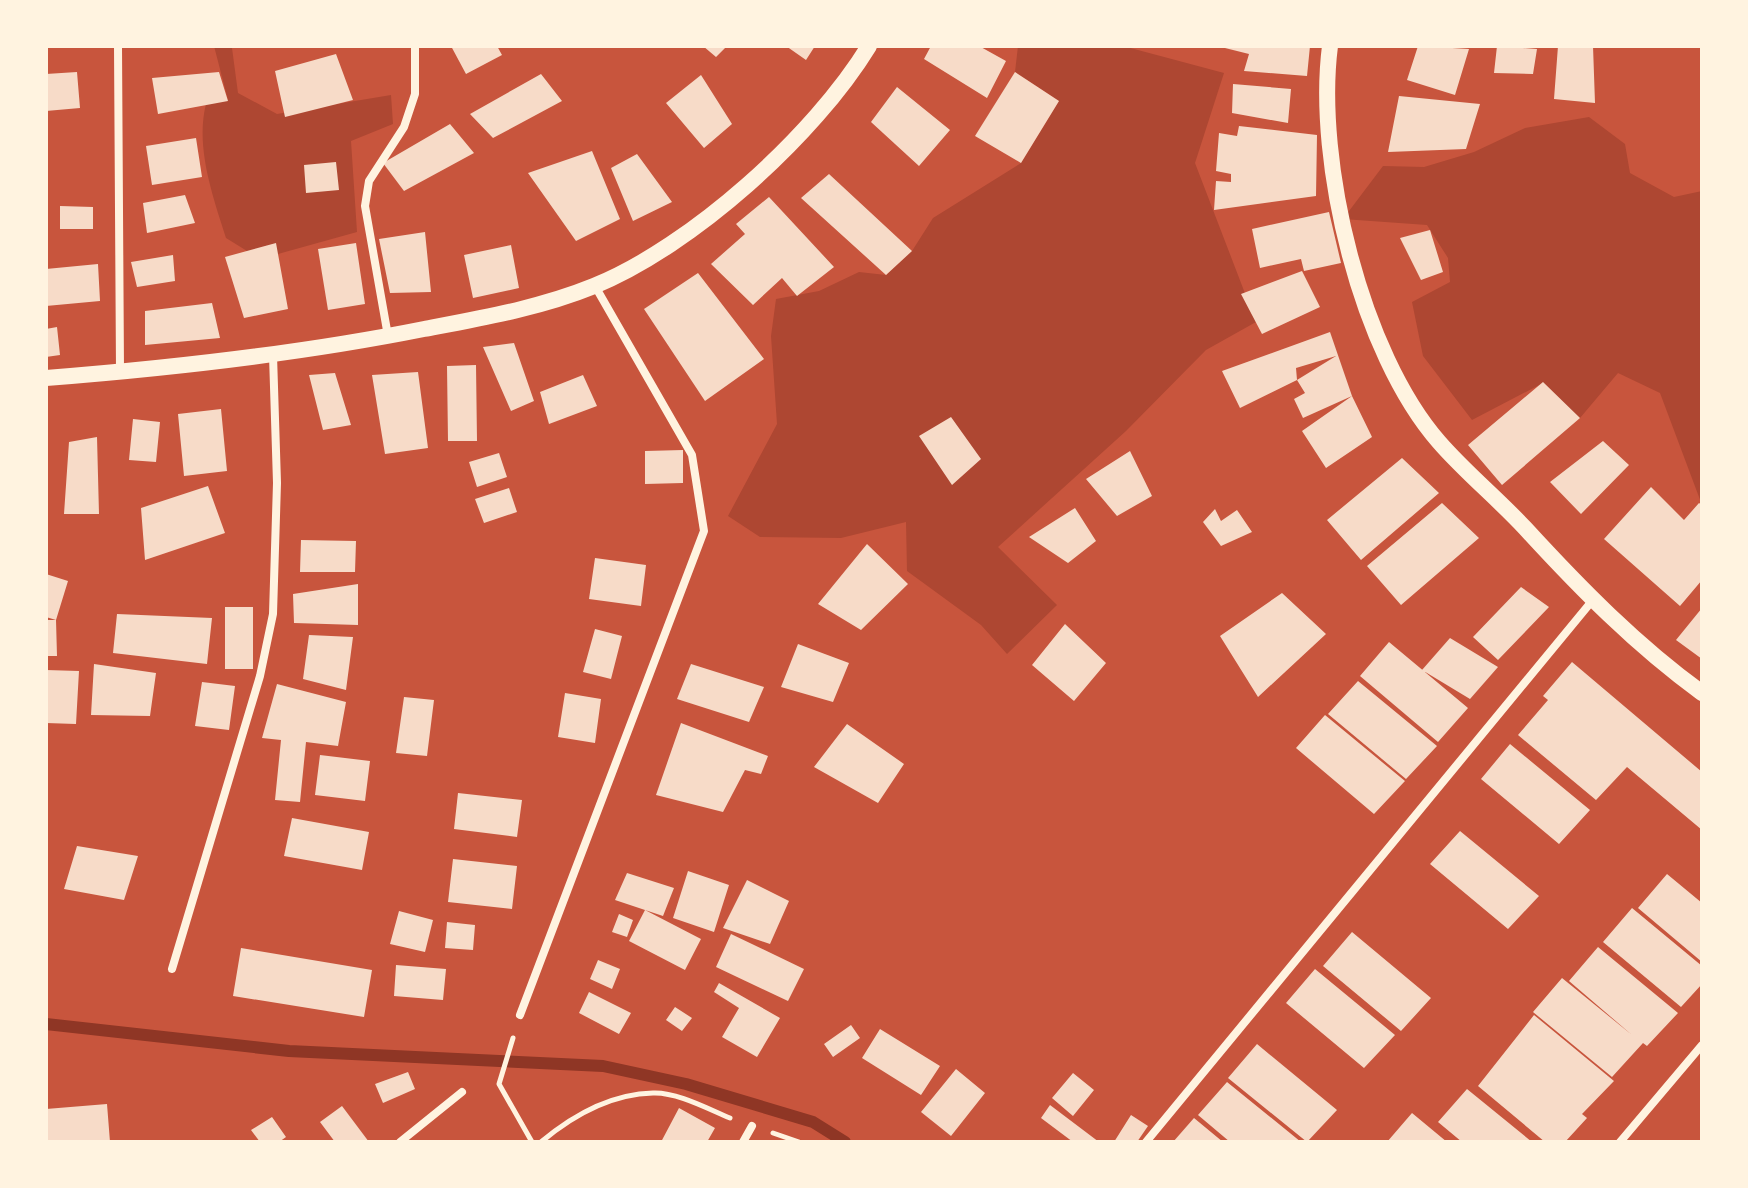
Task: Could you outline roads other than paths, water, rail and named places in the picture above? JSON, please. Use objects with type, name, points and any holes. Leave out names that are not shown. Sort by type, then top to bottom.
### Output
[{"type":"main road","points":[[46,378],[273,355],[388,337],[520,311],[595,286],[660,253],[749,182],[832,98],[869,46]]},
{"type":"main road","points":[[1330,46],[1330,145],[1339,211],[1369,315],[1403,390],[1438,441],[1504,505],[1592,601],[1702,693]]},
{"type":"street","points":[[118,46],[120,372]]},
{"type":"street","points":[[388,337],[365,206],[369,181],[404,127],[415,94],[415,46]]},
{"type":"street","points":[[520,1015],[704,531],[692,455],[595,286]]},
{"type":"street","points":[[172,969],[260,676],[273,614],[277,511],[273,355]]},
{"type":"street","points":[[1146,1142],[1592,601]]},
{"type":"street","points":[[1620,1142],[1702,1045]]},
{"type":"street","points":[[400,1142],[462,1092]]},
{"type":"street","points":[[743,1142],[752,1126]]},
{"type":"waterway","points":[[46,1024],[289,1051],[603,1066],[686,1084],[813,1122],[845,1142]]}]
